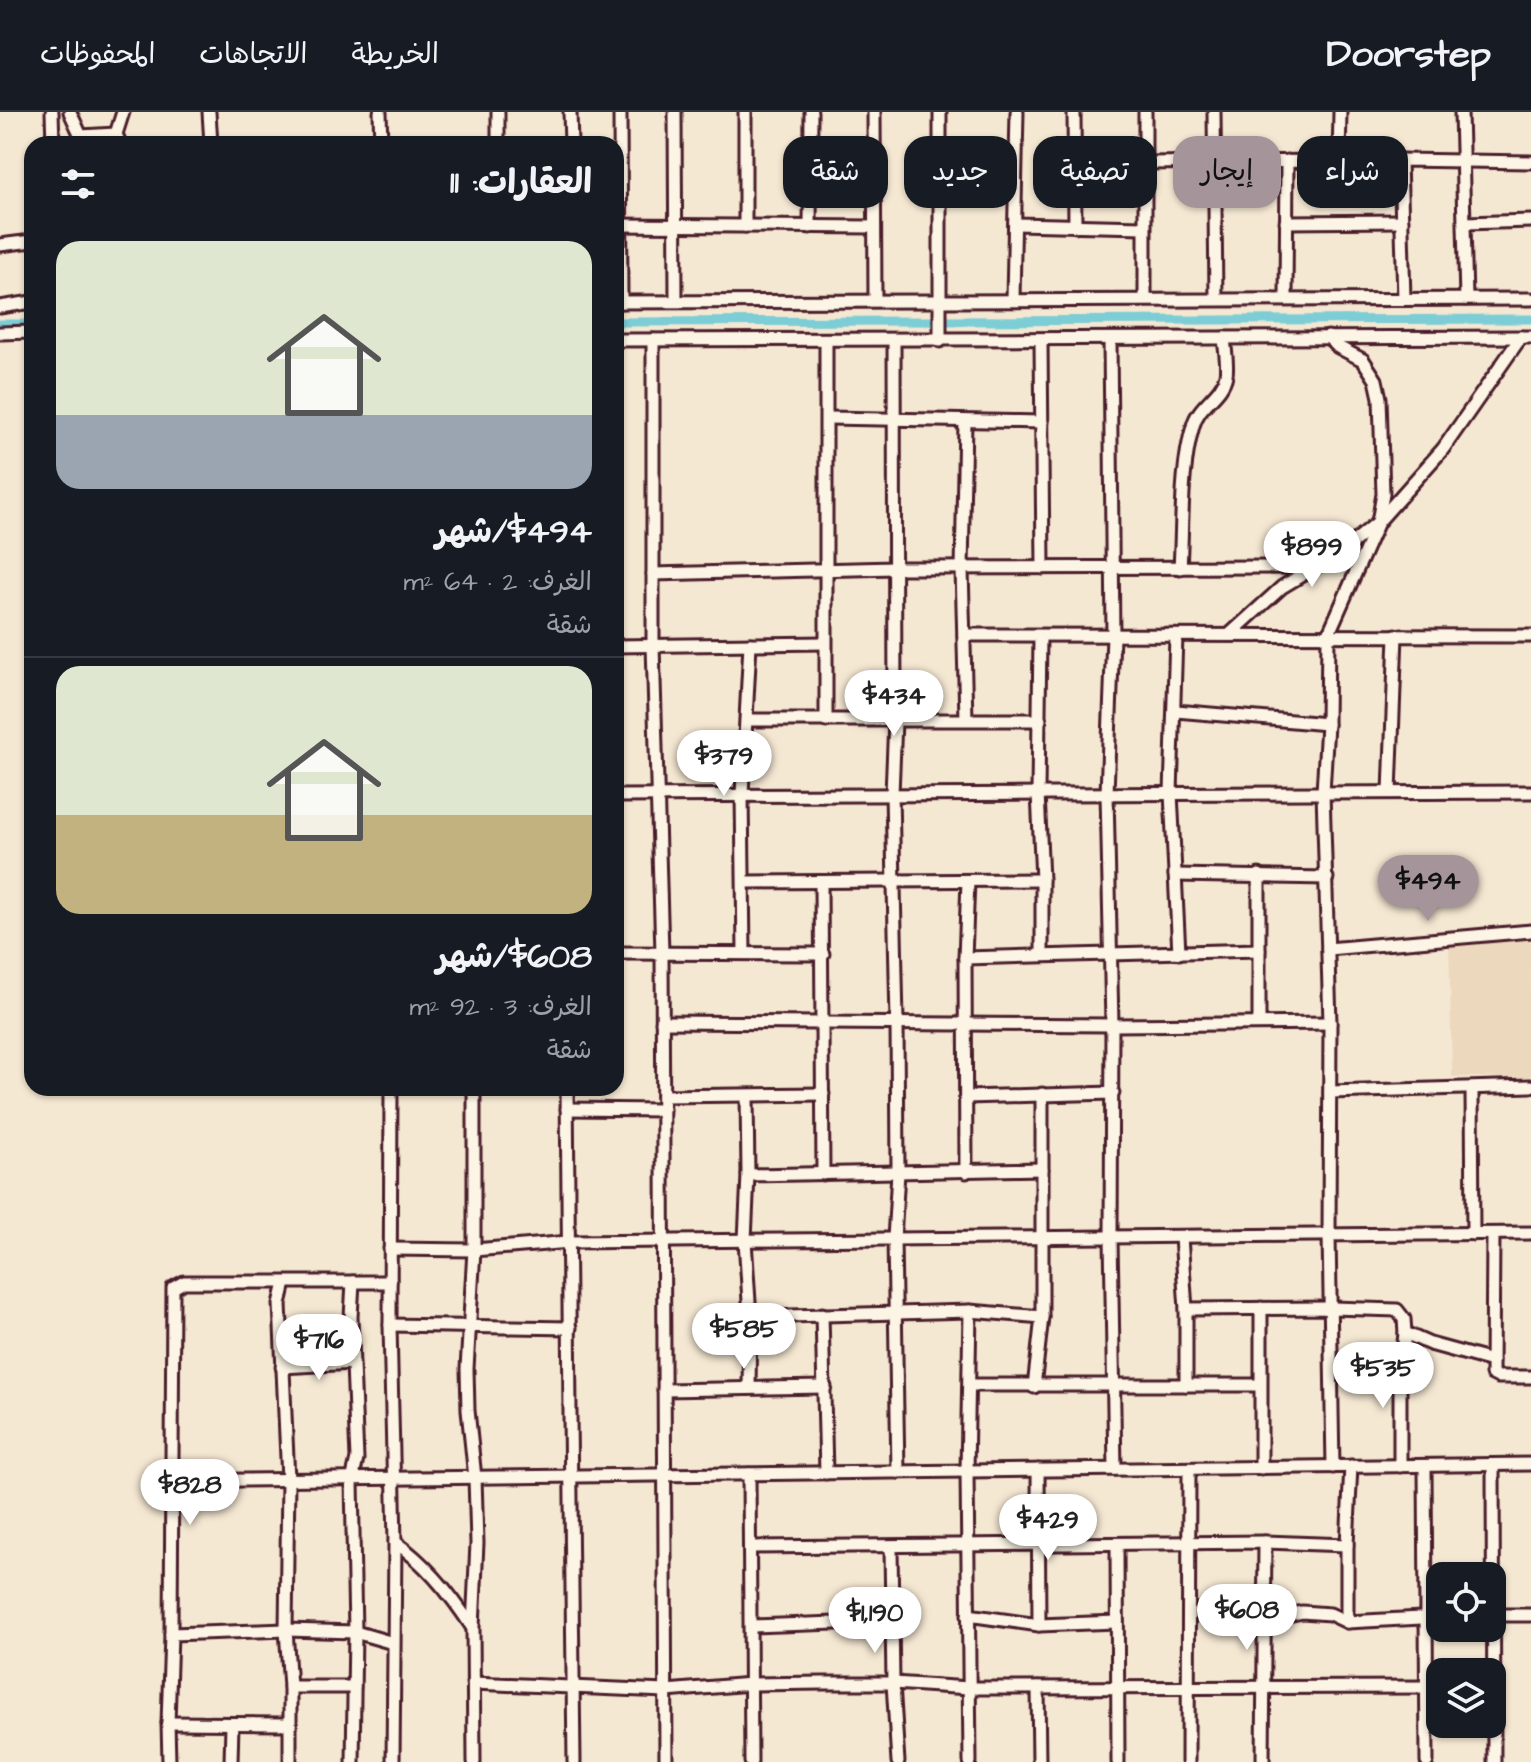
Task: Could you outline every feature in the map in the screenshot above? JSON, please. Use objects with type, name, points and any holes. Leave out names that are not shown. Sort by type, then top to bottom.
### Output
[{"type":"street","points":[[52,112],[53,136]]},
{"type":"street","points":[[70,112],[77,136]]},
{"type":"street","points":[[119,136],[123,112]]},
{"type":"street","points":[[209,112],[210,136]]},
{"type":"street","points":[[380,112],[381,136]]},
{"type":"street","points":[[498,112],[498,136]]},
{"type":"street","points":[[570,112],[571,136]]},
{"type":"street","points":[[620,112],[620,136]]},
{"type":"street","points":[[675,112],[676,300]]},
{"type":"street","points":[[745,112],[745,226]]},
{"type":"street","points":[[810,227],[811,112]]},
{"type":"street","points":[[874,112],[875,300]]},
{"type":"street","points":[[940,112],[940,335]]},
{"type":"street","points":[[1013,299],[1017,112]]},
{"type":"street","points":[[1074,112],[1075,226]]},
{"type":"street","points":[[1145,112],[1145,136]]},
{"type":"street","points":[[1214,112],[1214,136]]},
{"type":"street","points":[[1340,112],[1340,136]]},
{"type":"street","points":[[1461,112],[1466,299]]},
{"type":"street","points":[[1408,160],[1531,162]]},
{"type":"street","points":[[1281,161],[1297,161]]},
{"type":"street","points":[[1286,299],[1287,161]]},
{"type":"street","points":[[1144,208],[1145,299]]},
{"type":"street","points":[[1215,208],[1216,299]]},
{"type":"street","points":[[1402,208],[1404,299]]},
{"type":"street","points":[[1286,222],[1402,221]]},
{"type":"street","points":[[1465,223],[1531,221]]},
{"type":"street","points":[[624,224],[874,227]]},
{"type":"street","points":[[1015,224],[1144,227]]},
{"type":"street","points":[[0,245],[24,242]]},
{"type":"street","points":[[624,302],[875,300],[941,305],[1013,299],[1531,299]]},
{"type":"street","points":[[0,307],[24,303]]},
{"type":"street","points":[[0,333],[24,332]]},
{"type":"street","points":[[624,340],[894,341],[940,335],[1041,340],[1526,337]]},
{"type":"street","points":[[1328,337],[1338,347],[1363,360],[1376,380],[1380,398],[1383,494],[1378,522],[1328,635],[1323,792],[1330,1023],[1329,1235],[1333,1467]]},
{"type":"street","points":[[1229,635],[1282,587],[1345,549],[1378,522],[1443,449],[1526,337]]},
{"type":"street","points":[[1180,568],[1191,432],[1198,412],[1217,392],[1226,375],[1224,338]]},
{"type":"street","points":[[653,340],[653,645],[662,953],[666,1762]]},
{"type":"street","points":[[826,340],[826,721]]},
{"type":"street","points":[[1041,340],[1043,568]]},
{"type":"street","points":[[1110,340],[1113,636],[1107,793],[1113,1093],[1111,1237],[1115,1469]]},
{"type":"street","points":[[894,341],[895,720],[892,794],[897,1022],[898,1172],[894,1239],[898,1472]]},
{"type":"street","points":[[828,418],[1042,422]]},
{"type":"street","points":[[965,422],[962,569],[966,719]]},
{"type":"street","points":[[653,574],[895,568],[1315,567]]},
{"type":"street","points":[[964,635],[1531,636]]},
{"type":"street","points":[[1390,792],[1396,635]]},
{"type":"street","points":[[1040,636],[1038,793],[1042,955]]},
{"type":"street","points":[[1176,636],[1171,793],[1179,953]]},
{"type":"street","points":[[624,646],[825,643]]},
{"type":"street","points":[[744,953],[742,794],[750,644]]},
{"type":"street","points":[[1176,711],[1327,724]]},
{"type":"street","points":[[748,720],[1040,720]]},
{"type":"street","points":[[624,796],[1531,792]]},
{"type":"street","points":[[1175,875],[1327,878]]},
{"type":"street","points":[[1259,875],[1259,1023]]},
{"type":"street","points":[[744,882],[1042,880]]},
{"type":"street","points":[[966,1172],[965,958],[968,881]]},
{"type":"street","points":[[821,882],[823,1174]]},
{"type":"street","points":[[1328,949],[1531,931]]},
{"type":"street","points":[[965,958],[1259,950]]},
{"type":"street","points":[[624,953],[823,954]]},
{"type":"street","points":[[662,1022],[1330,1023]]},
{"type":"street","points":[[1330,1092],[1531,1086]]},
{"type":"street","points":[[1472,1089],[1473,1234]]},
{"type":"street","points":[[966,1097],[1113,1093]]},
{"type":"street","points":[[663,1096],[823,1094]]},
{"type":"street","points":[[1034,1387],[1042,1317],[1042,1094]]},
{"type":"street","points":[[391,1096],[390,1325],[395,1480],[393,1762]]},
{"type":"street","points":[[474,1096],[474,1250],[468,1410],[477,1543],[473,1627],[474,1762]]},
{"type":"street","points":[[567,1096],[574,1762]]},
{"type":"street","points":[[747,1096],[745,1240],[750,1317],[749,1388]]},
{"type":"street","points":[[567,1109],[663,1110]]},
{"type":"street","points":[[748,1175],[1042,1169]]},
{"type":"street","points":[[390,1249],[474,1250],[570,1242],[664,1240],[1531,1233]]},
{"type":"street","points":[[1493,1234],[1492,1374],[1495,1377],[1531,1377]]},
{"type":"street","points":[[1181,1237],[1186,1309],[1186,1385]]},
{"type":"street","points":[[169,1762],[173,1288],[184,1282],[390,1282]]},
{"type":"street","points":[[353,1282],[357,1459],[352,1481],[355,1632],[353,1762]]},
{"type":"street","points":[[285,1283],[280,1304],[288,1480],[286,1630],[290,1762]]},
{"type":"street","points":[[1261,1308],[1261,1468]]},
{"type":"street","points":[[1186,1309],[1397,1310],[1404,1319],[1405,1333],[1400,1380],[1400,1466]]},
{"type":"street","points":[[750,1317],[970,1311],[1042,1317]]},
{"type":"street","points":[[970,1311],[967,1471],[970,1762]]},
{"type":"street","points":[[822,1314],[826,1473]]},
{"type":"street","points":[[390,1325],[570,1328]]},
{"type":"street","points":[[1405,1333],[1441,1348],[1492,1361]]},
{"type":"street","points":[[282,1367],[353,1363]]},
{"type":"street","points":[[971,1385],[1259,1385]]},
{"type":"street","points":[[664,1390],[825,1387]]},
{"type":"street","points":[[172,1481],[1531,1464]]},
{"type":"street","points":[[1493,1465],[1493,1562]]},
{"type":"street","points":[[1347,1622],[1351,1466]]},
{"type":"street","points":[[1425,1466],[1431,1562]]},
{"type":"street","points":[[1188,1762],[1189,1469]]},
{"type":"street","points":[[1038,1470],[1039,1625]]},
{"type":"street","points":[[749,1474],[751,1762]]},
{"type":"street","points":[[395,1542],[443,1588],[473,1627]]},
{"type":"street","points":[[750,1547],[1265,1542],[1347,1545]]},
{"type":"street","points":[[1263,1762],[1265,1542]]},
{"type":"street","points":[[1117,1545],[1118,1762]]},
{"type":"street","points":[[891,1548],[893,1683],[898,1762]]},
{"type":"street","points":[[1264,1620],[1302,1612],[1330,1614],[1347,1622],[1426,1617]]},
{"type":"street","points":[[968,1615],[1039,1625],[1117,1622]]},
{"type":"street","points":[[1506,1615],[1531,1615]]},
{"type":"street","points":[[751,1626],[891,1621]]},
{"type":"street","points":[[171,1634],[286,1630],[355,1632],[393,1643]]},
{"type":"street","points":[[473,1683],[666,1691],[751,1684],[893,1683],[969,1688],[1426,1688]]},
{"type":"street","points":[[290,1687],[354,1687]]},
{"type":"street","points":[[1038,1688],[1039,1762]]},
{"type":"street","points":[[168,1723],[290,1724]]},
{"type":"street","points":[[231,1762],[232,1724]]},
{"type":"street","points":[[1427,1738],[1427,1762]]},
{"type":"street","points":[[1494,1738],[1494,1762]]},
{"type":"shaded area","points":[[1531,938],[1531,1078],[1452,1077],[1449,942]]},
{"type":"waterway","points":[[624,322],[1531,319]]},
{"type":"waterway","points":[[0,324],[24,324]]}]
